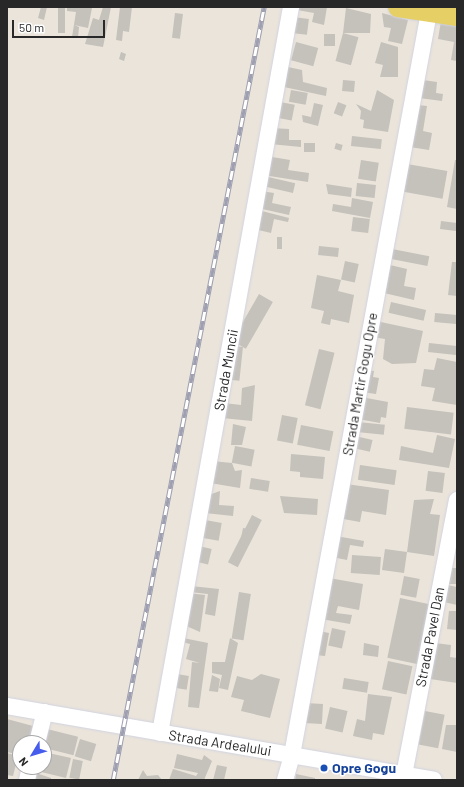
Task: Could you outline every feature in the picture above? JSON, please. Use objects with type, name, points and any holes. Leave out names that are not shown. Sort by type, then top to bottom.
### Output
[{"type":"main road","points":[[398,7],[457,16]]},
{"type":"street","name":"Strada Muncii","points":[[160,733],[291,7]]},
{"type":"street","name":"Strada Martir Gogu Opre","points":[[285,780],[292,755],[429,12]]},
{"type":"street","name":"Strada Pavel Dan","points":[[404,775],[457,500]]},
{"type":"street","name":"Strada Ardealului","points":[[7,706],[434,780]]},
{"type":"street","points":[[39,735],[45,712]]},
{"type":"building","points":[[41,7],[47,7],[44,20],[38,18]]},
{"type":"building","points":[[58,7],[65,7],[65,33],[58,33]]},
{"type":"building","points":[[67,7],[92,8],[88,28],[74,25],[79,27],[78,38],[72,37],[76,12],[67,11]]},
{"type":"building","points":[[103,7],[111,7],[103,47],[85,44],[93,18],[99,20]]},
{"type":"building","points":[[120,7],[132,7],[129,32],[123,31],[122,41],[116,40]]},
{"type":"building","points":[[297,7],[327,7],[324,25],[312,22],[314,13],[297,10]]},
{"type":"building","points":[[346,8],[371,14],[370,33],[343,33]]},
{"type":"building","points":[[175,13],[183,14],[180,39],[172,38]]},
{"type":"building","points":[[382,13],[408,20],[402,44],[388,41],[391,28],[384,27]]},
{"type":"building","points":[[293,17],[309,19],[307,35],[291,33]]},
{"type":"building","points":[[441,21],[457,23],[457,61],[451,60],[454,42],[438,39]]},
{"type":"building","points":[[343,33],[358,37],[351,65],[335,61]]},
{"type":"building","points":[[324,34],[335,34],[335,46],[324,46]]},
{"type":"building","points":[[296,42],[318,48],[313,66],[291,60]]},
{"type":"building","points":[[381,42],[398,47],[398,77],[380,77],[383,65],[375,63]]},
{"type":"building","points":[[121,52],[126,54],[124,61],[119,59]]},
{"type":"building","points":[[288,67],[302,70],[303,82],[327,88],[326,96],[284,87]]},
{"type":"building","points":[[343,80],[355,81],[354,92],[342,91]]},
{"type":"building","points":[[423,80],[437,82],[436,93],[443,94],[442,101],[419,98]]},
{"type":"building","points":[[291,90],[308,93],[306,105],[289,102]]},
{"type":"building","points":[[377,90],[394,100],[388,132],[363,128],[364,120],[360,119],[361,111],[356,104],[371,111]]},
{"type":"building","points":[[280,102],[295,105],[292,121],[277,118]]},
{"type":"building","points":[[338,102],[346,105],[342,116],[334,113]]},
{"type":"building","points":[[314,103],[323,105],[318,126],[303,122],[302,115],[311,117]]},
{"type":"building","points":[[418,105],[427,106],[423,131],[432,133],[429,150],[410,147]]},
{"type":"building","points":[[271,128],[289,129],[289,140],[301,140],[301,147],[270,144]]},
{"type":"building","points":[[352,136],[382,139],[381,149],[351,146]]},
{"type":"building","points":[[304,143],[315,143],[315,152],[304,152]]},
{"type":"building","points":[[336,143],[343,145],[341,151],[334,149]]},
{"type":"building","points":[[266,156],[290,160],[288,170],[309,173],[308,182],[263,175]]},
{"type":"building","points":[[361,160],[379,163],[376,182],[358,179]]},
{"type":"building","points":[[455,160],[457,160],[457,209],[447,207]]},
{"type":"building","points":[[407,164],[447,171],[443,199],[402,192]]},
{"type":"building","points":[[264,176],[295,183],[293,193],[262,186]]},
{"type":"building","points":[[357,183],[376,185],[375,198],[356,196]]},
{"type":"building","points":[[326,184],[352,188],[351,197],[328,194]]},
{"type":"building","points":[[261,191],[274,193],[272,203],[291,207],[289,215],[258,208]]},
{"type":"building","points":[[352,198],[373,202],[370,218],[332,211],[333,204],[351,207]]},
{"type":"building","points":[[258,210],[289,218],[288,222],[274,219],[271,233],[254,229]]},
{"type":"building","points":[[353,217],[370,219],[368,233],[351,231]]},
{"type":"building","points":[[441,221],[457,223],[456,231],[440,229]]},
{"type":"building","points":[[277,237],[282,237],[282,249],[277,249]]},
{"type":"building","points":[[319,246],[339,248],[338,257],[318,255]]},
{"type":"building","points":[[392,249],[429,256],[427,266],[390,259]]},
{"type":"building","points":[[345,261],[359,264],[355,282],[341,280]]},
{"type":"building","points":[[452,262],[457,262],[457,296],[448,295]]},
{"type":"building","points":[[390,265],[407,269],[404,286],[416,288],[414,300],[384,293]]},
{"type":"building","points":[[317,275],[341,280],[338,291],[354,295],[349,323],[331,319],[330,325],[321,323],[324,311],[311,308]]},
{"type":"building","points":[[259,294],[273,302],[246,349],[232,341]]},
{"type":"building","points":[[391,302],[426,310],[424,321],[389,313]]},
{"type":"building","points":[[435,313],[457,315],[456,324],[434,322]]},
{"type":"building","points":[[376,321],[423,331],[416,363],[392,364],[383,359],[385,339],[373,337]]},
{"type":"building","points":[[429,343],[457,346],[456,355],[428,352]]},
{"type":"building","points":[[233,346],[243,347],[239,381],[229,380]]},
{"type":"building","points":[[319,349],[335,353],[320,409],[305,405]]},
{"type":"building","points":[[437,358],[457,362],[457,405],[432,401],[435,388],[421,386],[424,369],[434,370]]},
{"type":"building","points":[[365,370],[374,371],[373,377],[379,378],[376,394],[362,392]]},
{"type":"building","points":[[255,385],[252,421],[222,418],[224,403],[241,405],[242,388]]},
{"type":"building","points":[[361,397],[388,402],[386,418],[381,417],[380,423],[358,419]]},
{"type":"building","points":[[407,407],[454,413],[451,435],[404,429]]},
{"type":"building","points":[[282,415],[298,418],[293,444],[277,441]]},
{"type":"building","points":[[358,422],[385,425],[384,435],[357,432]]},
{"type":"building","points":[[233,424],[246,427],[242,445],[231,445]]},
{"type":"building","points":[[301,425],[333,431],[330,451],[297,445]]},
{"type":"building","points":[[437,435],[455,439],[449,468],[399,460],[401,446],[433,453]]},
{"type":"building","points":[[355,436],[373,440],[370,452],[352,448]]},
{"type":"building","points":[[235,446],[255,450],[251,467],[232,463]]},
{"type":"building","points":[[291,454],[325,457],[323,479],[300,477],[300,472],[290,471]]},
{"type":"building","points":[[212,461],[232,463],[235,471],[242,470],[240,488],[210,483]]},
{"type":"building","points":[[360,465],[397,470],[395,485],[358,480]]},
{"type":"building","points":[[428,471],[445,473],[442,493],[426,491]]},
{"type":"building","points":[[251,478],[270,481],[268,492],[249,489]]},
{"type":"building","points":[[346,484],[389,490],[386,515],[362,511],[360,522],[338,518]]},
{"type":"building","points":[[220,491],[219,505],[234,506],[233,516],[205,513],[206,496]]},
{"type":"building","points":[[280,496],[318,499],[317,515],[284,513]]},
{"type":"building","points":[[434,499],[430,514],[440,515],[434,556],[407,552],[414,500]]},
{"type":"building","points":[[252,515],[262,520],[238,567],[228,562]]},
{"type":"building","points":[[205,520],[222,523],[219,541],[202,538]]},
{"type":"building","points":[[243,528],[248,529],[245,545],[240,544]]},
{"type":"building","points":[[336,536],[364,541],[363,547],[350,545],[347,560],[332,557]]},
{"type":"building","points":[[199,546],[212,549],[208,565],[195,562]]},
{"type":"building","points":[[385,549],[407,552],[404,573],[382,570]]},
{"type":"building","points":[[352,555],[381,557],[380,575],[351,573]]},
{"type":"building","points":[[447,568],[457,568],[457,584],[447,584]]},
{"type":"building","points":[[404,576],[420,579],[416,598],[400,595]]},
{"type":"building","points":[[329,578],[363,584],[359,610],[338,606],[336,613],[352,615],[350,624],[321,619]]},
{"type":"building","points":[[447,585],[457,587],[457,605],[444,602]]},
{"type":"building","points":[[191,586],[219,589],[215,616],[205,614],[208,594],[190,592]]},
{"type":"building","points":[[239,592],[251,594],[243,640],[232,638]]},
{"type":"building","points":[[188,593],[205,595],[200,632],[184,625]]},
{"type":"building","points":[[400,598],[434,605],[422,665],[387,658]]},
{"type":"building","points":[[449,611],[457,611],[457,630],[447,629]]},
{"type":"building","points":[[332,628],[346,631],[342,649],[328,646]]},
{"type":"building","points":[[319,631],[329,633],[325,656],[316,655]]},
{"type":"building","points":[[183,638],[208,643],[199,708],[188,707],[192,662],[200,663],[186,659],[190,644],[182,642]]},
{"type":"building","points":[[230,638],[238,643],[228,690],[219,688],[222,675],[212,673],[212,662],[225,662]]},
{"type":"building","points":[[364,643],[379,646],[378,657],[363,655]]},
{"type":"building","points":[[435,643],[451,645],[450,657],[457,658],[457,683],[430,679]]},
{"type":"building","points":[[388,661],[412,666],[406,695],[382,689]]},
{"type":"building","points":[[177,674],[189,676],[187,690],[175,688]]},
{"type":"building","points":[[261,674],[280,679],[270,718],[241,711],[244,700],[231,697],[237,676],[252,680]]},
{"type":"building","points":[[212,675],[220,679],[218,692],[209,691]]},
{"type":"building","points":[[344,678],[369,682],[367,693],[342,689]]},
{"type":"building","points":[[368,694],[392,697],[384,735],[373,733],[372,740],[353,736],[357,719],[365,721]]},
{"type":"building","points":[[305,703],[323,704],[322,724],[304,723]]},
{"type":"building","points":[[330,707],[348,711],[343,732],[325,728]]},
{"type":"building","points":[[425,711],[445,715],[438,748],[419,744]]},
{"type":"building","points":[[7,719],[33,726],[31,735],[12,735],[12,753],[7,752]]},
{"type":"building","points":[[446,725],[457,725],[457,752],[442,749]]},
{"type":"building","points":[[47,729],[78,737],[73,755],[52,750],[52,735],[46,735]]},
{"type":"building","points":[[80,739],[96,744],[91,761],[75,756]]},
{"type":"building","points":[[7,753],[12,754],[12,775],[13,775],[13,776],[7,775]]},
{"type":"building","points":[[52,754],[71,758],[66,778],[52,775]]},
{"type":"building","points":[[177,754],[202,760],[204,755],[212,761],[204,780],[169,780],[173,769],[196,776],[198,773],[174,768]]},
{"type":"building","points":[[73,759],[83,761],[79,780],[69,778]]},
{"type":"building","points":[[217,765],[227,767],[224,780],[213,780]]},
{"type":"building","points":[[143,770],[147,776],[158,775],[162,780],[138,780]]},
{"type":"building","points":[[296,774],[315,778],[315,780],[295,780]]},
{"type":"building","points":[[35,775],[42,775],[51,778],[51,780],[34,780]]},
{"type":"railway","points":[[113,780],[264,7]]},
{"type":"place","name":"Opre Gogu","points":[[324,768]]}]
